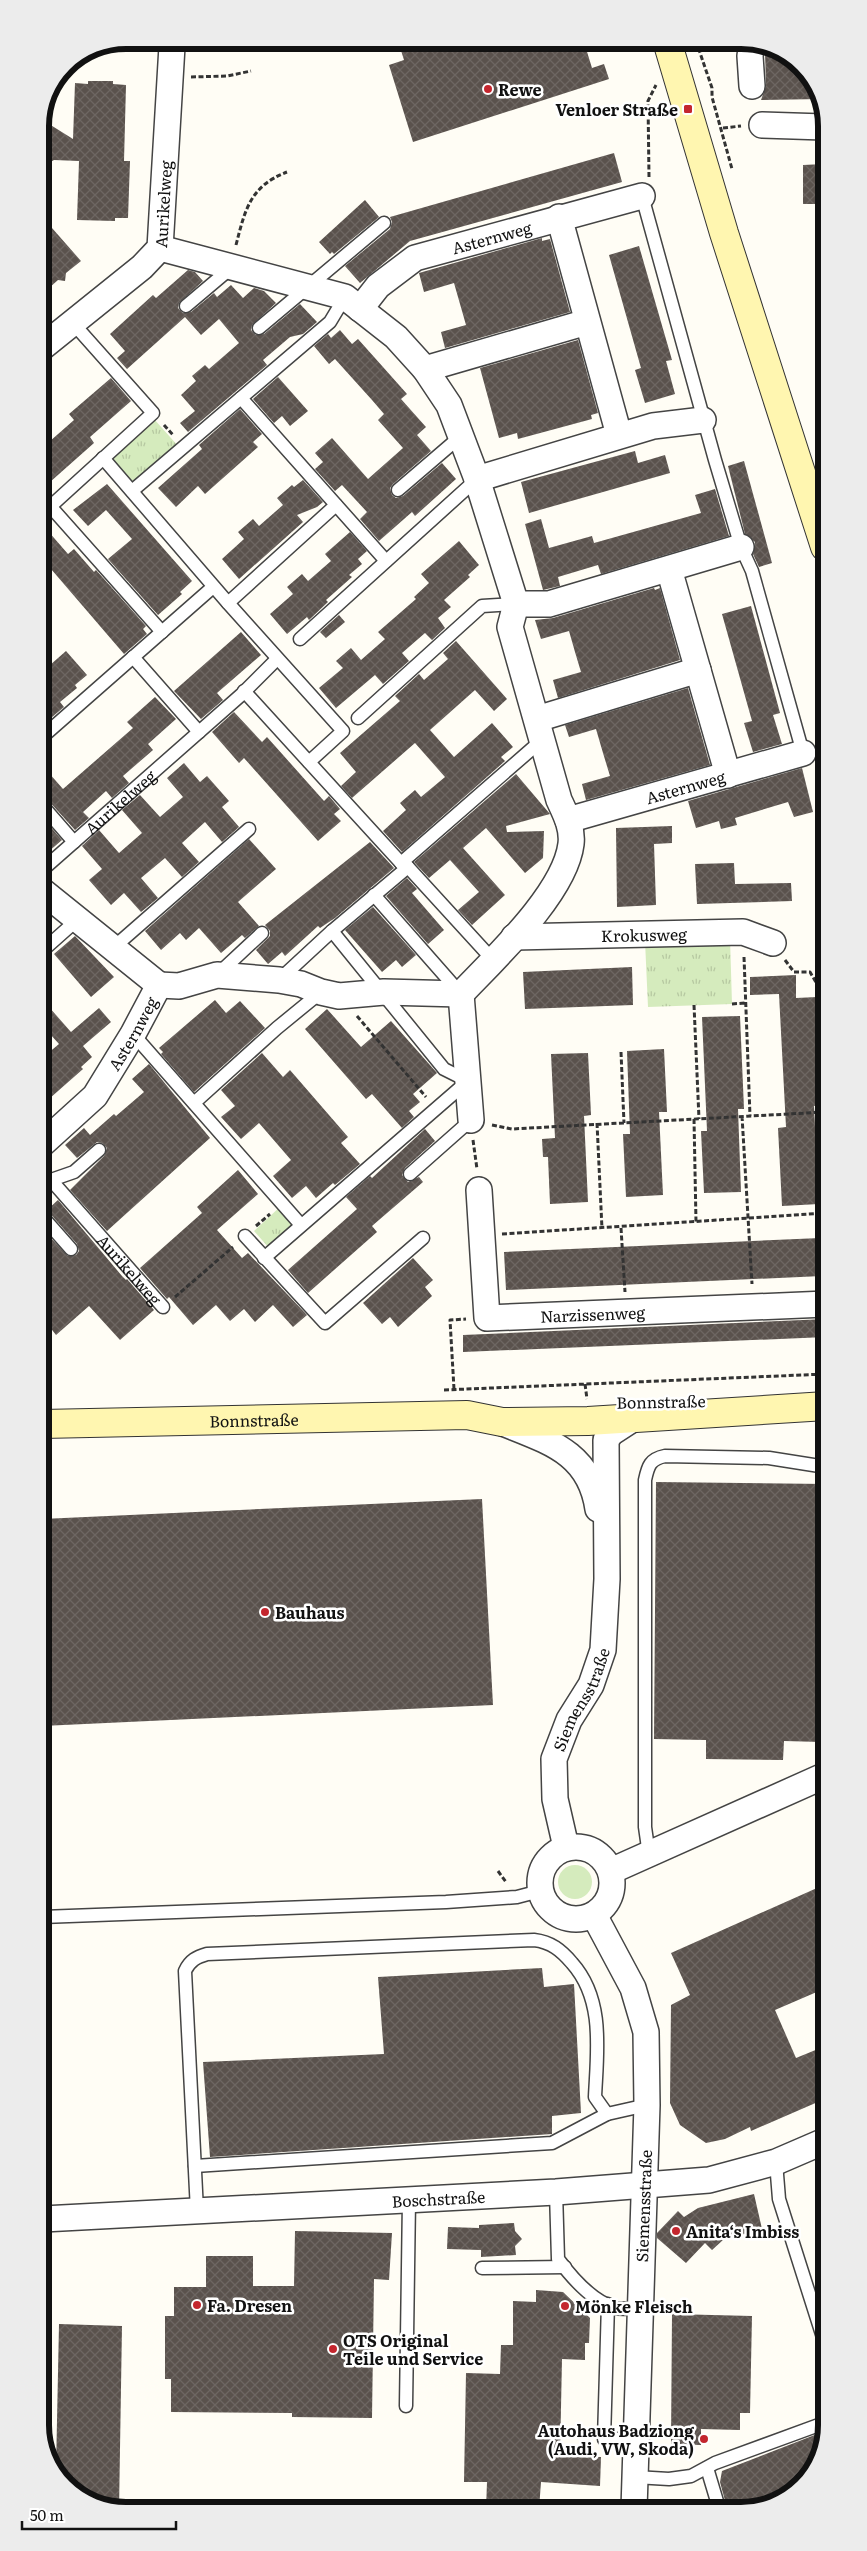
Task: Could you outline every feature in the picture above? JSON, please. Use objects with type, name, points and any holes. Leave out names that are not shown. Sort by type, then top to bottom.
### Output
[{"type":"main road","points":[[670,49],[724,233],[818,525]]},
{"type":"main road","name":"Bonnstraße","points":[[467,1415],[489,1407],[587,1402],[727,1400],[818,1406]]},
{"type":"main road","name":"Bonnstraße","points":[[49,1424],[467,1415],[502,1422],[630,1420],[818,1407]]},
{"type":"street","name":"Aurikelweg","points":[[49,341],[142,267],[160,248],[172,49]]},
{"type":"street","points":[[751,50],[752,86]]},
{"type":"street","points":[[762,125],[818,126]]},
{"type":"street","name":"Asternweg","points":[[352,303],[415,258],[559,217],[642,196]]},
{"type":"street","points":[[559,217],[619,435]]},
{"type":"street","points":[[160,248],[306,288],[352,303],[396,337],[425,369],[450,405],[477,479],[516,604],[510,627],[559,800],[568,820],[571,842],[566,866],[549,895],[514,937],[461,994],[471,1120]]},
{"type":"street","points":[[425,369],[587,322]]},
{"type":"street","points":[[477,479],[652,426],[703,420]]},
{"type":"street","points":[[516,604],[549,604],[741,547]]},
{"type":"street","points":[[669,568],[728,775]]},
{"type":"street","points":[[539,729],[698,670]]},
{"type":"street","name":"Asternweg","points":[[568,820],[803,753]]},
{"type":"street","points":[[49,897],[158,985]]},
{"type":"street","name":"Krokusweg","points":[[514,937],[743,932],[773,943]]},
{"type":"street","name":"Asternweg","points":[[49,1138],[94,1096],[133,1034],[158,985],[180,986],[217,975],[279,980],[301,984],[330,994],[384,992],[461,994]]},
{"type":"street","points":[[479,1190],[487,1318]]},
{"type":"street","name":"Narzissenweg","points":[[487,1318],[818,1304]]},
{"type":"street","name":"Siemensstraße","points":[[566,1847],[555,1799],[554,1759],[570,1720],[590,1685],[603,1650],[607,1579],[606,1440],[612,1433],[630,1420]]},
{"type":"street","name":"Siemensstraße","points":[[502,1422],[556,1444],[574,1457],[584,1468],[596,1496],[607,1579]]},
{"type":"street","points":[[611,1871],[818,1779]]},
{"type":"street","points":[[566,1847],[585,1847],[591,1850],[602,1857],[611,1871],[612,1890],[605,1905],[594,1915],[580,1919],[560,1916],[548,1907],[540,1891],[539,1877],[542,1867],[550,1856],[566,1847]]},
{"type":"street","name":"Siemensstraße","points":[[594,1915],[633,1988],[646,2032],[647,2105],[634,2502]]},
{"type":"street","name":"Boschstraße","points":[[49,2219],[556,2192],[710,2180],[776,2162],[818,2144]]},
{"type":"lane","points":[[642,196],[703,420],[741,547],[752,571],[803,753]]},
{"type":"lane","points":[[259,328],[384,223]]},
{"type":"lane","points":[[186,306],[231,268]]},
{"type":"lane","name":"Asternweg","points":[[132,491],[352,303]]},
{"type":"lane","points":[[49,507],[153,413],[72,322]]},
{"type":"lane","points":[[242,398],[386,561]]},
{"type":"lane","points":[[398,490],[461,436]]},
{"type":"lane","points":[[103,458],[213,587],[343,731],[308,762]]},
{"type":"lane","points":[[300,639],[477,479]]},
{"type":"lane","points":[[228,603],[336,505]]},
{"type":"lane","points":[[49,515],[162,632]]},
{"type":"lane","points":[[49,731],[213,587]]},
{"type":"lane","points":[[358,718],[482,606],[516,604]]},
{"type":"lane","points":[[133,657],[199,732]]},
{"type":"lane","name":"Aurikelweg","points":[[49,864],[199,732],[277,659]]},
{"type":"lane","points":[[244,691],[493,960]]},
{"type":"lane","points":[[279,980],[374,895],[539,729]]},
{"type":"lane","points":[[49,813],[74,842]]},
{"type":"lane","points":[[113,948],[249,829]]},
{"type":"lane","points":[[374,895],[461,994]]},
{"type":"lane","points":[[49,945],[77,920]]},
{"type":"lane","points":[[264,1258],[468,1081],[444,1068],[395,1011],[384,992],[332,931]]},
{"type":"lane","points":[[217,975],[262,932]]},
{"type":"lane","points":[[194,1103],[277,1028],[330,994]]},
{"type":"lane","points":[[133,1034],[301,1225]]},
{"type":"lane","points":[[410,1174],[471,1120]]},
{"type":"lane","points":[[49,1178],[74,1172],[99,1150]]},
{"type":"lane","name":"Aurikelweg","points":[[49,1182],[163,1307]]},
{"type":"lane","points":[[49,1224],[72,1249]]},
{"type":"lane","points":[[245,1236],[325,1323],[423,1238]]},
{"type":"lane","points":[[649,1855],[645,1827],[644,1749],[645,1480],[648,1465],[654,1458],[665,1456],[769,1458],[818,1466]]},
{"type":"lane","points":[[49,1917],[446,1902],[517,1897],[540,1891]]},
{"type":"lane","points":[[197,2211],[185,1970],[188,1964],[196,1958],[208,1954],[534,1940],[548,1942],[562,1951],[576,1966],[586,1982],[593,2003],[597,2032],[595,2098],[607,2114]]},
{"type":"lane","points":[[195,2166],[552,2143],[568,2137],[607,2114],[647,2105]]},
{"type":"lane","points":[[776,2162],[779,2199],[818,2322]]},
{"type":"lane","points":[[556,2192],[558,2258],[597,2300],[617,2308],[639,2308]]},
{"type":"lane","points":[[406,2406],[409,2200]]},
{"type":"lane","points":[[482,2268],[565,2267]]},
{"type":"lane","points":[[608,2304],[604,2439],[636,2439]]},
{"type":"lane","points":[[635,2477],[669,2479],[691,2476],[707,2468],[818,2425]]},
{"type":"lane","points":[[707,2468],[717,2502]]},
{"type":"path","points":[[642,196],[649,181],[648,101],[668,49]]},
{"type":"path","points":[[699,49],[712,88],[712,98],[734,177]]},
{"type":"path","points":[[170,77],[203,78],[251,72]]},
{"type":"path","points":[[231,268],[248,205],[258,190],[272,179],[287,172]]},
{"type":"path","points":[[153,413],[183,447]]},
{"type":"path","points":[[743,932],[750,1116]]},
{"type":"path","points":[[773,943],[794,972],[810,972],[818,986]]},
{"type":"path","points":[[330,994],[436,1109]]},
{"type":"path","points":[[732,1004],[746,1003]]},
{"type":"path","points":[[694,1005],[699,1119]]},
{"type":"path","points":[[621,1052],[624,1123]]},
{"type":"path","points":[[479,1190],[471,1120],[512,1129],[818,1112]]},
{"type":"path","points":[[742,1116],[753,1307]]},
{"type":"path","points":[[694,1119],[696,1222]]},
{"type":"path","points":[[597,1123],[602,1229]]},
{"type":"path","name":"Aurikelweg","points":[[163,1307],[282,1203]]},
{"type":"path","points":[[482,1235],[621,1228],[818,1214]]},
{"type":"path","points":[[621,1228],[627,1312]]},
{"type":"path","points":[[454,1389],[450,1320],[487,1318]]},
{"type":"path","points":[[436,1390],[818,1374]]},
{"type":"green space","points":[[154,419],[179,447],[134,486],[109,458]]},
{"type":"green space","points":[[730,938],[732,1004],[648,1007],[645,941]]},
{"type":"green space","points":[[282,1205],[298,1223],[270,1249],[254,1231]]},
{"type":"green space","points":[[575,1865],[587,1870],[592,1882],[587,1894],[575,1899],[563,1894],[558,1882],[563,1870]]},
{"type":"building","name":"Rewe","points":[[401,49],[586,49],[592,68],[604,64],[609,79],[413,142],[389,65],[404,60]]},
{"type":"building","points":[[765,53],[780,59],[799,75],[813,99],[761,100],[766,86]]},
{"type":"building","points":[[88,81],[113,81],[113,84],[126,85],[124,161],[130,161],[128,218],[115,218],[115,221],[77,220],[79,161],[54,160],[49,163],[49,124],[73,139],[75,83],[88,84]]},
{"type":"building","points":[[614,153],[622,182],[410,241],[360,283],[345,266],[390,229],[392,222],[390,217]]},
{"type":"building","points":[[818,164],[818,204],[803,204],[803,165]]},
{"type":"building","points":[[365,200],[379,217],[334,254],[332,252],[330,254],[319,242]]},
{"type":"building","points":[[52,228],[81,261],[66,273],[65,281],[58,280],[49,288],[49,230]]},
{"type":"building","points":[[542,238],[542,241],[550,239],[570,312],[445,348],[441,332],[466,325],[454,283],[424,292],[419,273]]},
{"type":"building","points":[[639,246],[672,360],[666,361],[675,394],[645,403],[635,370],[641,368],[609,255]]},
{"type":"building","points":[[188,270],[195,272],[203,281],[179,303],[178,308],[183,313],[191,312],[214,293],[217,297],[231,285],[243,298],[254,288],[264,291],[276,303],[252,325],[251,330],[256,335],[264,334],[300,304],[317,322],[303,334],[290,337],[263,360],[267,365],[188,432],[180,423],[195,411],[181,395],[196,381],[192,376],[205,365],[209,369],[239,343],[219,319],[201,335],[185,317],[127,369],[117,358],[125,351],[110,334],[153,295],[156,298]]},
{"type":"building","points":[[340,330],[352,344],[358,339],[407,394],[401,399],[426,427],[417,435],[431,451],[393,484],[390,488],[392,495],[396,498],[403,496],[442,463],[456,479],[415,516],[412,512],[379,541],[360,519],[367,512],[342,485],[335,491],[315,469],[323,462],[315,453],[332,438],[368,479],[403,448],[378,420],[384,414],[372,400],[335,359],[329,364],[314,346],[328,334],[331,338]]},
{"type":"building","points":[[578,340],[598,413],[591,415],[592,419],[518,439],[517,433],[499,438],[480,368]]},
{"type":"building","points":[[278,377],[308,411],[290,426],[282,416],[274,423],[253,399]]},
{"type":"building","points":[[111,378],[131,401],[90,437],[94,443],[49,483],[49,442],[74,420],[69,414]]},
{"type":"building","points":[[240,409],[262,434],[253,442],[258,447],[205,494],[198,486],[176,507],[158,488],[202,449],[199,445]]},
{"type":"building","points":[[635,451],[638,463],[665,455],[670,473],[529,513],[521,482]]},
{"type":"building","points":[[744,461],[772,563],[759,567],[753,554],[755,542],[745,534],[728,466]]},
{"type":"building","points":[[303,480],[323,502],[317,507],[297,515],[303,522],[239,579],[222,559],[244,539],[238,532],[253,519],[259,526],[283,505],[277,498],[292,485],[294,487]]},
{"type":"building","points":[[107,484],[192,581],[180,592],[182,594],[158,615],[108,559],[132,539],[106,510],[88,526],[73,510]]},
{"type":"building","points":[[715,489],[729,536],[601,574],[598,565],[558,577],[560,586],[543,590],[525,524],[541,519],[549,548],[592,536],[594,543],[701,513],[695,495]]},
{"type":"building","points":[[49,532],[68,554],[74,549],[94,572],[96,570],[146,626],[143,629],[147,634],[124,654],[51,569],[49,571]]},
{"type":"building","points":[[350,532],[367,551],[358,559],[362,564],[349,575],[352,577],[326,600],[328,602],[309,620],[307,617],[287,634],[270,614],[293,594],[287,587],[302,574],[308,581],[331,561],[325,554]]},
{"type":"building","points":[[459,541],[479,565],[468,575],[470,577],[444,600],[451,607],[438,618],[445,628],[432,640],[425,633],[402,653],[409,661],[383,684],[375,675],[336,708],[319,688],[343,668],[336,661],[351,648],[361,660],[385,639],[378,632],[416,599],[414,597],[429,583],[421,574]]},
{"type":"building","points":[[654,588],[655,590],[660,588],[680,660],[558,698],[553,680],[581,672],[569,631],[541,639],[535,620],[553,618]]},
{"type":"building","points":[[751,606],[780,713],[773,715],[782,744],[753,752],[744,723],[752,721],[722,614]]},
{"type":"building","points":[[339,615],[345,622],[326,638],[320,632]]},
{"type":"building","points":[[241,632],[261,655],[217,693],[223,700],[201,719],[174,691]]},
{"type":"building","points":[[456,641],[507,699],[494,711],[475,690],[430,730],[454,757],[492,723],[513,747],[501,757],[505,761],[402,852],[383,831],[406,810],[400,803],[415,790],[421,797],[445,777],[415,743],[352,798],[341,786],[356,772],[340,753],[400,701],[395,696],[419,674],[424,680],[448,659],[443,653]]},
{"type":"building","points":[[66,651],[87,675],[75,685],[77,688],[60,702],[64,707],[51,718],[49,716],[49,666]]},
{"type":"building","points":[[688,688],[710,765],[586,800],[582,784],[610,776],[596,729],[569,737],[565,725]]},
{"type":"building","points":[[155,697],[176,719],[148,744],[153,750],[123,776],[129,783],[112,798],[106,791],[83,812],[89,818],[75,830],[49,801],[49,773],[63,789],[133,728],[127,722]]},
{"type":"building","points":[[234,712],[262,742],[267,737],[324,801],[329,796],[340,809],[334,814],[341,821],[318,841],[244,758],[239,763],[212,732]]},
{"type":"building","points":[[184,763],[200,782],[207,776],[229,801],[222,807],[239,827],[222,842],[205,822],[182,843],[199,862],[182,877],[165,858],[141,878],[158,898],[141,912],[124,893],[111,905],[89,880],[102,869],[82,846],[99,830],[119,853],[142,833],[122,810],[140,795],[160,817],[183,797],[167,778]]},
{"type":"building","points":[[802,768],[813,812],[794,817],[788,802],[735,818],[737,825],[721,829],[719,821],[696,828],[688,801]]},
{"type":"building","points":[[516,774],[550,814],[506,826],[507,832],[544,831],[543,858],[525,873],[486,828],[463,848],[505,895],[472,925],[458,910],[479,892],[450,860],[429,878],[414,862]]},
{"type":"building","points":[[49,825],[62,840],[49,851]]},
{"type":"building","points":[[672,826],[672,843],[654,844],[656,905],[617,907],[616,828]]},
{"type":"building","points":[[249,839],[276,869],[238,902],[259,926],[245,938],[242,935],[221,953],[199,928],[186,940],[180,933],[161,950],[145,931]]},
{"type":"building","points":[[370,842],[394,868],[335,918],[320,928],[318,926],[285,956],[282,952],[268,964],[256,950],[270,936],[270,931],[265,925]]},
{"type":"building","points":[[734,863],[735,884],[791,883],[792,901],[697,904],[695,864]]},
{"type":"building","points":[[407,878],[417,889],[412,893],[444,930],[428,944],[386,896]]},
{"type":"building","points":[[373,907],[416,955],[402,967],[396,960],[382,972],[345,930]]},
{"type":"building","points":[[75,936],[114,977],[91,997],[54,954]]},
{"type":"building","points":[[632,967],[633,1005],[525,1009],[523,972]]},
{"type":"building","points":[[796,975],[796,998],[817,997],[818,1106],[814,1106],[818,1204],[782,1206],[778,1128],[786,1127],[779,994],[750,995],[750,977]]},
{"type":"building","points":[[215,1000],[226,1013],[240,1001],[265,1028],[194,1092],[161,1054],[163,1052],[159,1048]]},
{"type":"building","points":[[49,1007],[71,1032],[99,1008],[111,1022],[83,1046],[92,1057],[81,1067],[83,1069],[49,1099],[49,1052],[59,1044],[49,1033]]},
{"type":"building","points":[[327,1009],[361,1047],[391,1021],[437,1073],[413,1094],[420,1102],[409,1111],[414,1117],[402,1128],[372,1094],[366,1099],[305,1029]]},
{"type":"building","points":[[740,1016],[744,1109],[738,1109],[741,1192],[704,1193],[701,1131],[707,1131],[702,1017]]},
{"type":"building","points":[[664,1049],[667,1112],[659,1112],[663,1195],[626,1197],[623,1134],[630,1134],[627,1051]]},
{"type":"building","points":[[262,1053],[283,1077],[290,1070],[348,1137],[341,1143],[360,1164],[316,1198],[306,1186],[292,1198],[273,1176],[291,1160],[259,1123],[241,1139],[221,1117],[235,1106],[221,1090]]},
{"type":"building","points":[[588,1053],[591,1115],[584,1116],[588,1202],[550,1204],[548,1157],[543,1157],[542,1139],[555,1138],[551,1054]]},
{"type":"building","points":[[149,1064],[210,1138],[107,1231],[70,1190],[104,1156],[107,1148],[102,1143],[97,1142],[77,1158],[65,1145],[84,1128],[90,1135],[144,1092],[132,1079]]},
{"type":"building","points":[[425,1129],[435,1141],[405,1168],[402,1175],[408,1182],[419,1177],[423,1182],[372,1226],[377,1232],[308,1293],[288,1270],[357,1209],[346,1197],[370,1176],[372,1178]]},
{"type":"building","points":[[238,1170],[258,1194],[217,1230],[242,1258],[248,1253],[307,1315],[293,1327],[273,1305],[255,1322],[244,1309],[230,1321],[216,1305],[193,1325],[140,1268],[202,1213],[197,1207]]},
{"type":"building","points":[[58,1200],[122,1276],[127,1279],[154,1310],[120,1340],[89,1306],[56,1335],[49,1326],[49,1236],[68,1256],[76,1255],[79,1251],[77,1244],[49,1212],[49,1208]]},
{"type":"building","points":[[818,1238],[818,1276],[506,1290],[504,1252]]},
{"type":"building","points":[[413,1258],[433,1280],[425,1287],[432,1296],[398,1327],[390,1317],[382,1324],[363,1303]]},
{"type":"building","points":[[818,1319],[818,1337],[463,1352],[463,1335]]},
{"type":"building","points":[[656,1482],[818,1484],[818,1742],[784,1741],[783,1760],[706,1759],[706,1740],[654,1739]]},
{"type":"building","name":"Bauhaus","points":[[482,1499],[493,1705],[49,1726],[49,1519]]},
{"type":"building","points":[[818,1888],[818,1991],[775,2010],[796,2058],[818,2049],[818,2102],[751,2131],[750,2127],[725,2139],[706,2143],[680,2125],[670,2103],[671,2005],[690,1995],[671,1953]]},
{"type":"building","points":[[542,1968],[544,1987],[574,1984],[581,2113],[552,2116],[552,2134],[210,2157],[203,2062],[384,2054],[378,1977]]},
{"type":"building","points":[[754,2194],[762,2229],[723,2240],[712,2250],[705,2243],[686,2263],[657,2238],[657,2233],[678,2211],[684,2217],[698,2208]]},
{"type":"building","points":[[514,2223],[515,2231],[522,2239],[515,2246],[516,2255],[481,2257],[481,2250],[447,2249],[448,2227],[479,2228],[479,2225]]},
{"type":"building","points":[[295,2231],[392,2233],[389,2280],[374,2279],[372,2418],[292,2417],[292,2413],[171,2412],[171,2379],[165,2379],[165,2316],[174,2316],[174,2287],[206,2287],[206,2256],[253,2256],[253,2286],[294,2286]]},
{"type":"building","points":[[536,2290],[563,2292],[590,2318],[589,2343],[585,2343],[585,2360],[562,2359],[560,2456],[601,2457],[600,2486],[541,2482],[540,2502],[486,2502],[487,2482],[464,2482],[466,2373],[500,2374],[501,2345],[513,2345],[513,2301],[536,2302]]},
{"type":"building","points":[[672,2314],[752,2316],[750,2413],[740,2413],[740,2430],[701,2429],[701,2445],[671,2444]]},
{"type":"building","points":[[59,2324],[122,2326],[119,2502],[111,2501],[87,2492],[71,2480],[56,2457]]},
{"type":"building","points":[[818,2434],[814,2450],[802,2472],[784,2489],[761,2500],[725,2502],[720,2482],[722,2471]]},
{"type":"place","name":"Rewe","points":[[488,89]]},
{"type":"place","name":"Venloer Straße","points":[[688,109]]},
{"type":"place","name":"Bauhaus","points":[[265,1612]]},
{"type":"place","name":"Anita‘s Imbiss","points":[[676,2231]]},
{"type":"place","name":"Fa. Dresen","points":[[197,2305]]},
{"type":"place","name":"Mönke Fleisch","points":[[565,2306]]},
{"type":"place","name":"OTS Original Teile und Service","points":[[333,2349]]},
{"type":"place","name":"Autohaus Badziong (Audi, VW, Skoda)","points":[[704,2439]]}]
